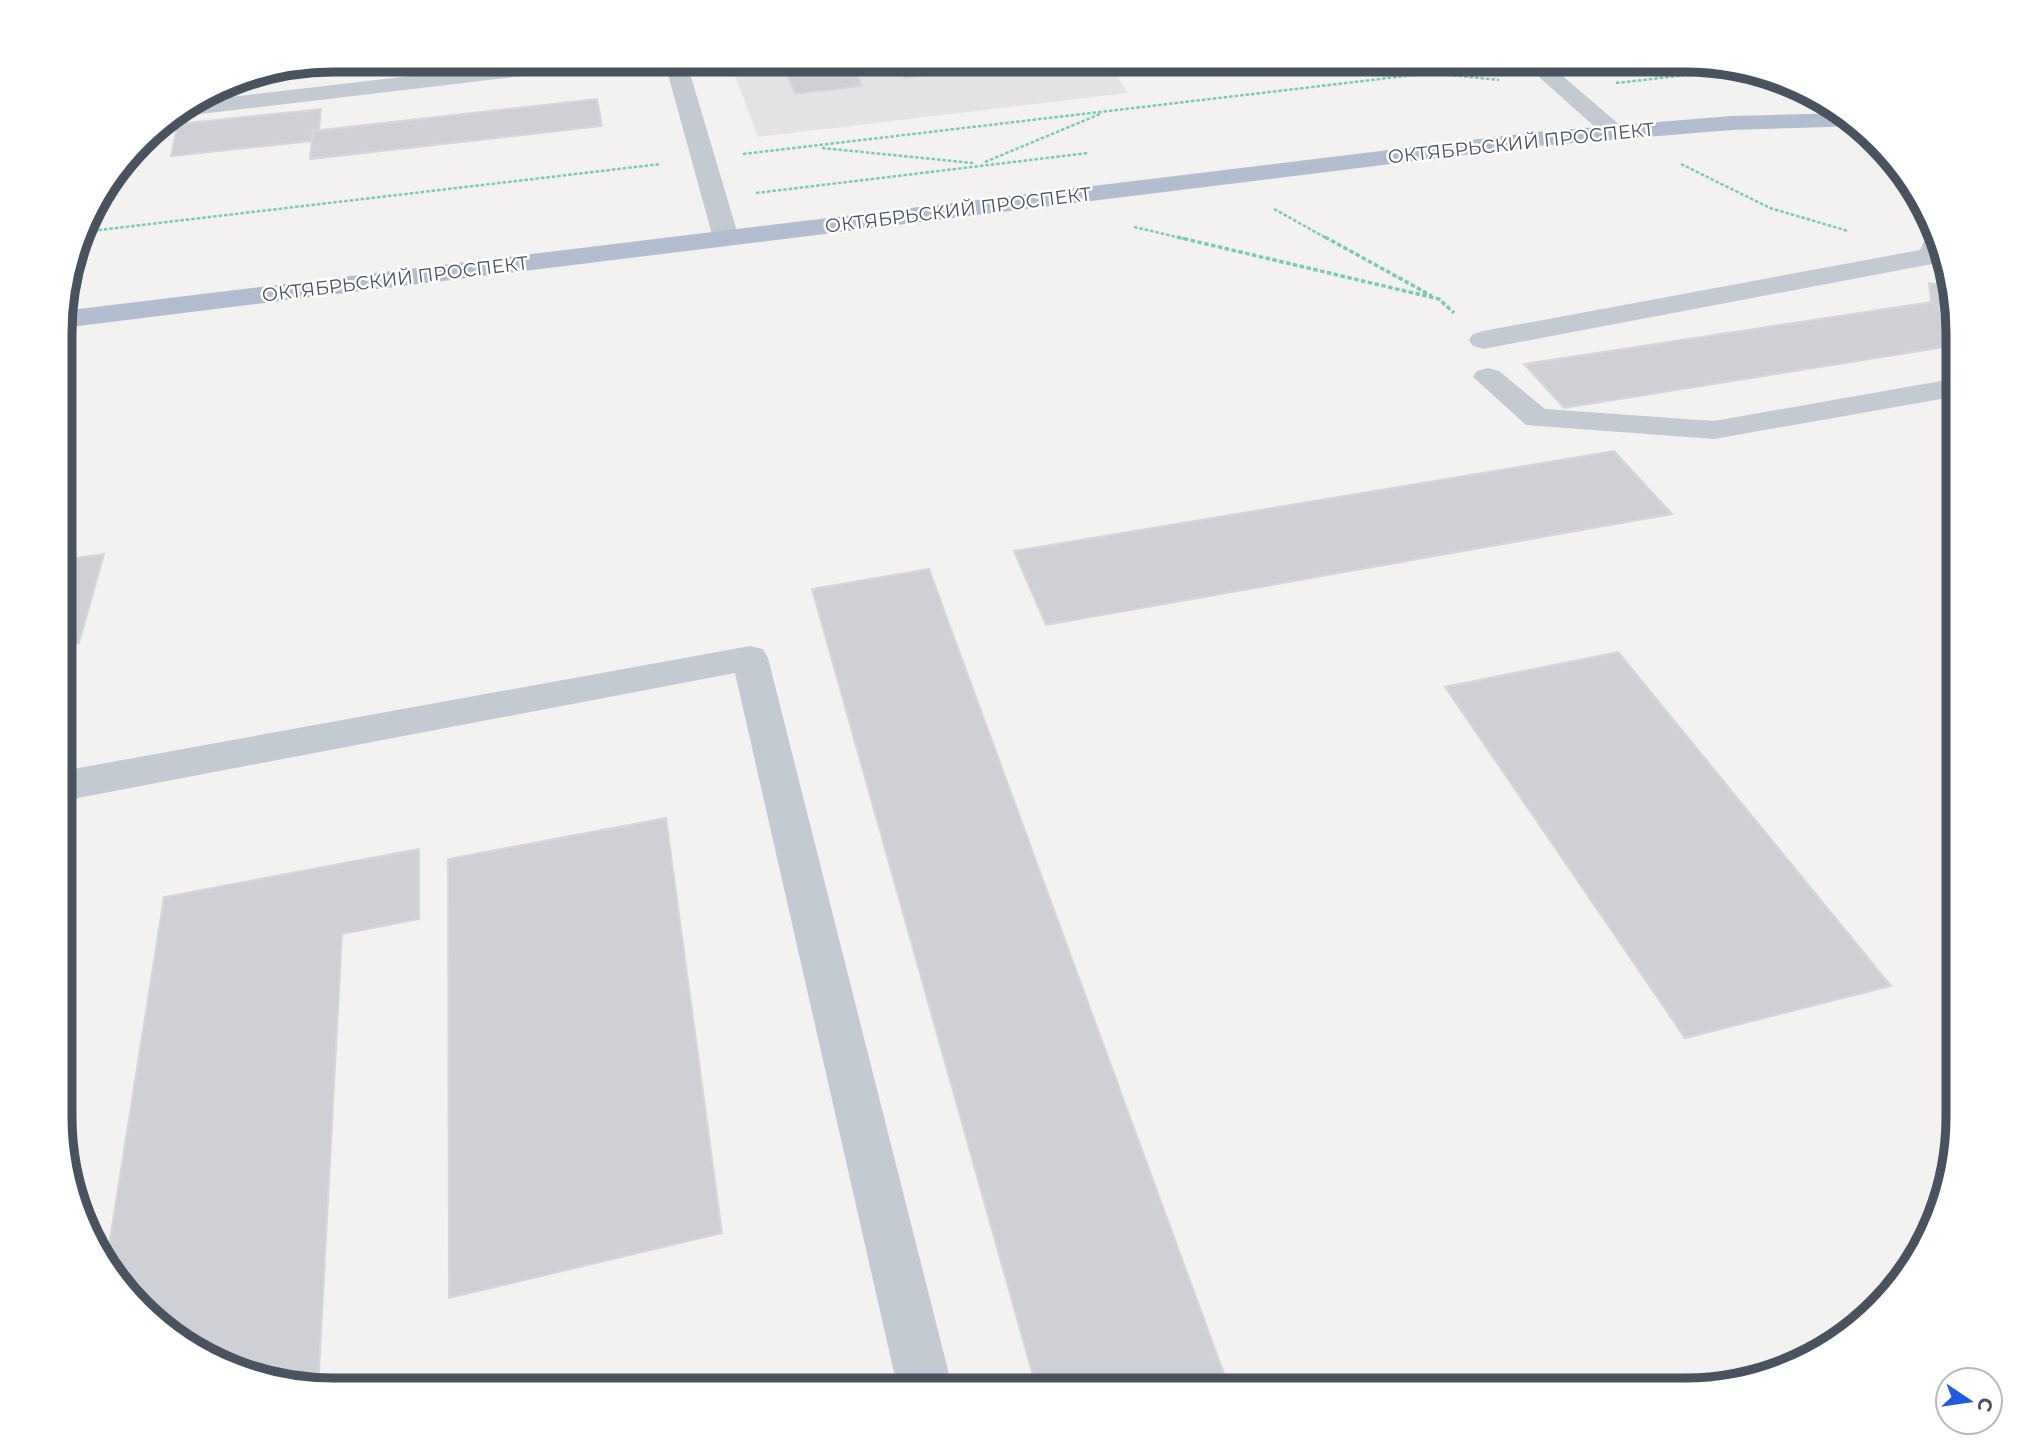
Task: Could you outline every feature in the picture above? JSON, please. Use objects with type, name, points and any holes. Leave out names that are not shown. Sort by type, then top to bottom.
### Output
[{"type":"main road","name":"ОКТЯБРЬСКИЙ ПРОСПЕКТ","points":[[72,319],[1613,131],[1731,123],[1836,120]]},
{"type":"lane","points":[[203,107],[497,72]]},
{"type":"lane","points":[[678,72],[717,198],[726,238]]},
{"type":"lane","points":[[1544,72],[1613,131]]},
{"type":"lane","points":[[1483,340],[1932,256],[1933,252]]},
{"type":"lane","points":[[1483,340],[1516,370],[1488,377],[1537,418],[1714,430],[1946,389]]},
{"type":"lane","points":[[72,784],[750,658],[923,1378]]},
{"type":"path","points":[[93,231],[1431,73],[1559,85],[1595,85],[1711,73]]},
{"type":"path","points":[[811,146],[981,164],[1104,112]]},
{"type":"path","points":[[1680,164],[1770,208],[1857,234]]},
{"type":"path","points":[[1273,208],[1439,299],[1483,340]]},
{"type":"path","points":[[1123,225],[1439,299]]},
{"type":"shaded area","points":[[734,72],[1115,72],[1128,93],[758,137]]},
{"type":"building","points":[[786,72],[855,72],[862,86],[795,94]]},
{"type":"building","points":[[901,72],[957,72],[904,78]]},
{"type":"building","points":[[597,99],[602,126],[310,159],[313,131]]},
{"type":"building","points":[[321,109],[319,130],[313,131],[312,141],[171,156],[178,124]]},
{"type":"building","points":[[1929,283],[1941,285],[1946,313],[1931,302]]},
{"type":"building","points":[[1931,302],[1946,316],[1946,347],[1564,408],[1524,364]]},
{"type":"building","points":[[1614,451],[1672,514],[1046,625],[1014,551]]},
{"type":"building","points":[[104,554],[79,643],[72,644],[72,559]]},
{"type":"building","points":[[929,569],[1226,1378],[1034,1378],[812,589]]},
{"type":"building","points":[[1618,652],[1891,986],[1685,1038],[1445,687]]},
{"type":"building","points":[[666,818],[722,1233],[449,1298],[448,859]]},
{"type":"building","points":[[419,849],[419,919],[342,934],[319,1378],[265,1369],[202,1343],[148,1302],[108,1250],[164,897]]}]
